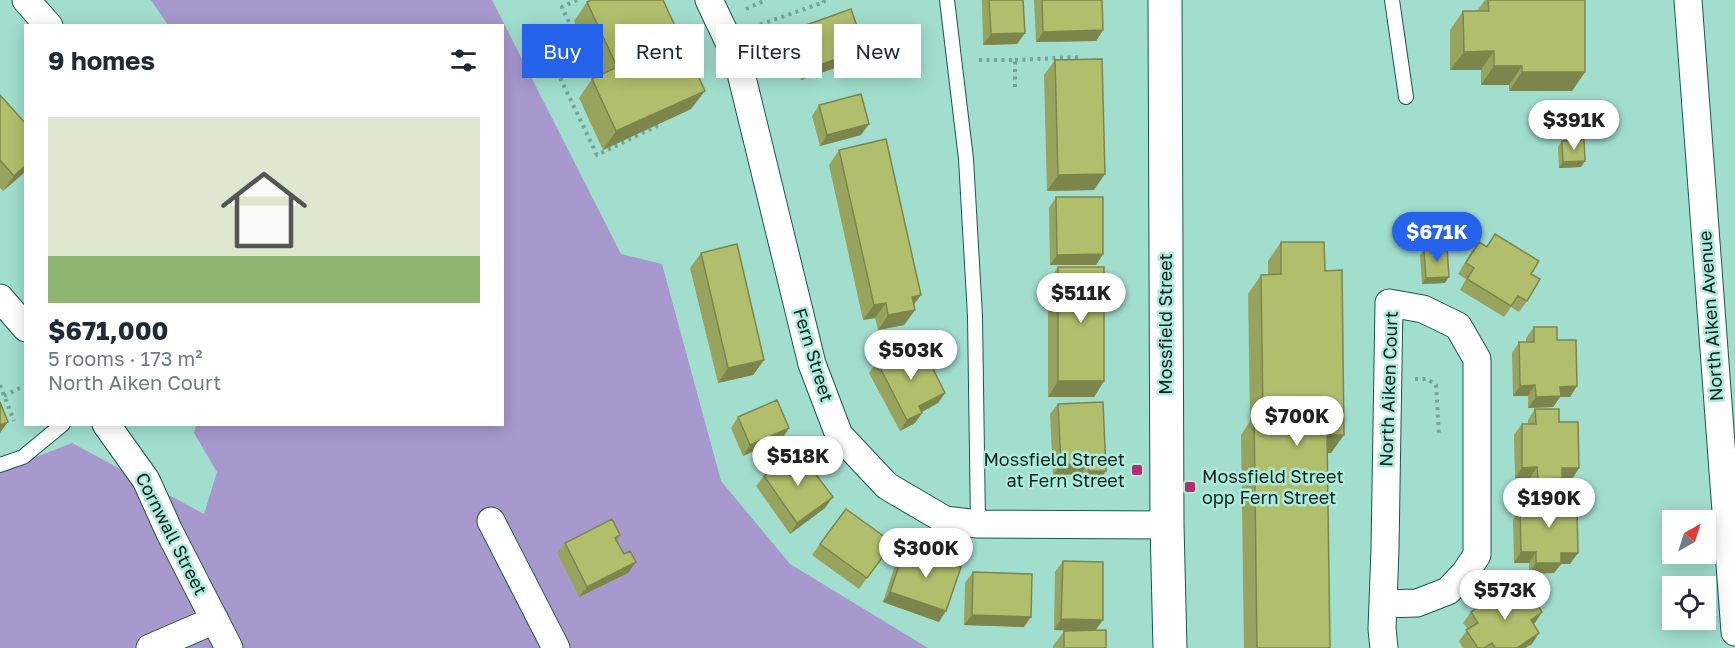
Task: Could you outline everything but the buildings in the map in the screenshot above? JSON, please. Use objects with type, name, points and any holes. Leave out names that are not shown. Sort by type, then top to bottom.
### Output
[{"type":"street","points":[[26,0],[47,24]]},
{"type":"street","name":"Fern Street","points":[[708,0],[738,61],[812,364],[839,435],[887,486],[945,520],[978,524],[1167,525]]},
{"type":"street","name":"Mossfield Street","points":[[1165,0],[1167,525],[1170,648]]},
{"type":"street","name":"North Aiken Avenue","points":[[1688,0],[1724,342],[1735,632]]},
{"type":"street","points":[[0,298],[24,325]]},
{"type":"street","name":"North Aiken Court","points":[[1383,604],[1417,603],[1449,591],[1477,555],[1477,359],[1458,326],[1423,309],[1389,303],[1382,629],[1384,648]]},
{"type":"street","name":"Cornwall Street","points":[[107,426],[146,480],[169,531],[229,648]]},
{"type":"street","points":[[491,521],[556,648]]},
{"type":"street","points":[[150,648],[215,620]]},
{"type":"lane","points":[[947,0],[967,170],[975,316],[978,524]]},
{"type":"lane","points":[[1392,0],[1406,96]]},
{"type":"lane","points":[[0,465],[23,458],[61,426]]},
{"type":"path","points":[[577,0],[562,7],[572,29],[543,42],[597,155],[659,125]]},
{"type":"path","points":[[746,9],[766,0]]},
{"type":"path","points":[[761,24],[826,1]]},
{"type":"path","points":[[979,60],[1078,57]]},
{"type":"path","points":[[1015,60],[1015,91]]},
{"type":"path","points":[[1408,379],[1427,379],[1436,385],[1439,435]]},
{"type":"path","points":[[0,385],[14,421]]},
{"type":"path","points":[[4,396],[24,386]]},
{"type":"shaded area","points":[[151,0],[492,0],[522,59],[522,78],[532,78],[621,254],[662,264],[721,481],[790,564],[928,648],[0,648],[0,471],[72,443],[204,514],[217,472],[194,433],[196,426],[504,426],[504,24],[167,24]]},
{"type":"place","name":"Mossfield Street at Fern Street","points":[[1137,470]]},
{"type":"place","name":"Mossfield Street opp Fern Street","points":[[1190,487]]}]
